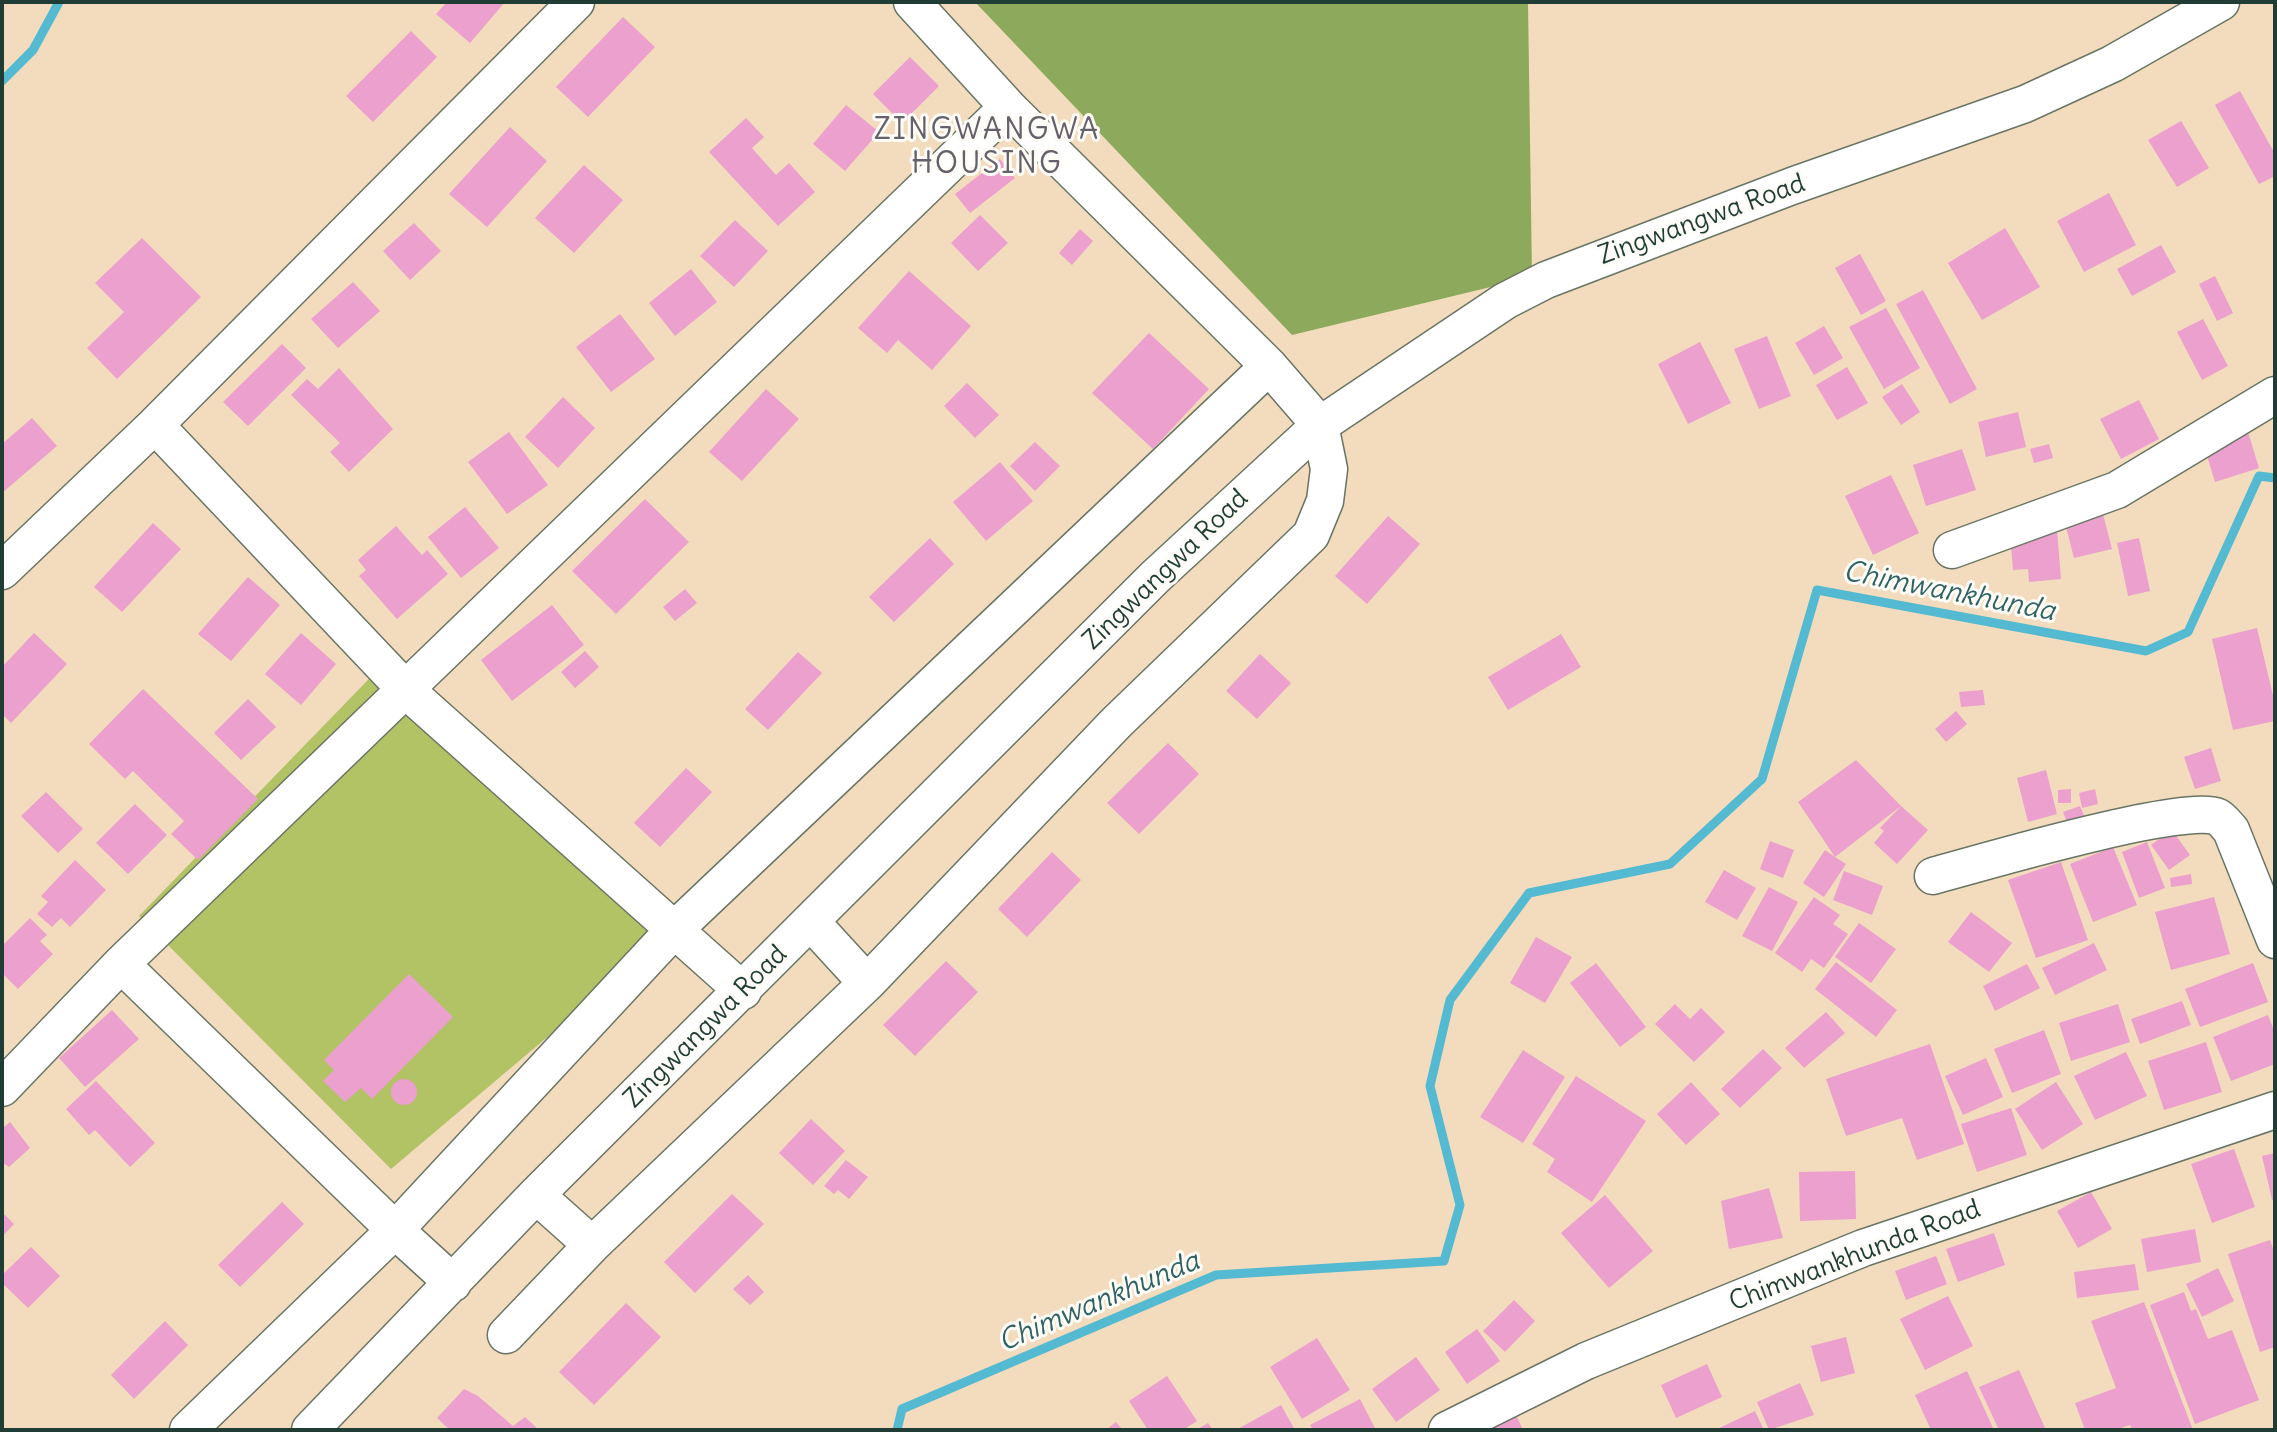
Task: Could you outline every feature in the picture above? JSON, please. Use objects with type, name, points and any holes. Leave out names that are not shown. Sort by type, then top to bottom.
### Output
[{"type":"street","points":[[2,571],[155,425],[576,2]]},
{"type":"street","points":[[506,1335],[592,1245],[867,983],[1116,723],[1311,535],[1325,501],[1329,469],[1320,425],[1269,366],[1008,107],[912,2]]},
{"type":"street","name":"Zingwangwa Road","points":[[310,1430],[536,1195],[812,923],[1155,577],[1320,425],[1505,301],[1546,280],[1792,186],[2036,99],[2112,64],[2221,2]]},
{"type":"street","points":[[2,1088],[121,964],[1008,107]]},
{"type":"street","points":[[188,1430],[395,1230],[672,932],[1269,366]]},
{"type":"street","points":[[1952,550],[2117,490],[2275,395]]},
{"type":"street","points":[[155,425],[407,691],[672,932],[743,991]]},
{"type":"street","points":[[1933,876],[2131,825],[2198,814],[2218,817],[2231,830],[2275,940]]},
{"type":"street","points":[[812,923],[867,983]]},
{"type":"street","points":[[121,964],[453,1283]]},
{"type":"street","name":"Chimwankhunda Road","points":[[1447,1430],[1586,1361],[1863,1248],[2275,1110]]},
{"type":"street","points":[[536,1195],[592,1245]]},
{"type":"green space","points":[[975,2],[1528,2],[1532,277],[1292,335]]},
{"type":"green space","points":[[396,651],[672,932],[391,1169],[139,916]]},
{"type":"building","points":[[447,2],[505,2],[470,43],[436,14]]},
{"type":"building","points":[[623,17],[655,47],[588,117],[556,87]]},
{"type":"building","points":[[411,31],[437,57],[373,122],[346,96]]},
{"type":"building","points":[[910,57],[939,86],[902,123],[873,94]]},
{"type":"building","points":[[2240,91],[2275,154],[2275,176],[2259,184],[2215,105]]},
{"type":"building","points":[[846,105],[879,132],[845,171],[813,144]]},
{"type":"building","points":[[746,118],[764,137],[752,148],[776,175],[789,163],[815,192],[778,226],[709,152]]},
{"type":"building","points":[[2181,121],[2209,168],[2177,187],[2148,140]]},
{"type":"building","points":[[510,127],[547,161],[487,227],[449,194]]},
{"type":"building","points":[[1000,159],[1015,178],[970,213],[955,194]]},
{"type":"building","points":[[584,165],[623,200],[574,253],[535,218]]},
{"type":"building","points":[[2109,193],[2136,245],[2084,272],[2057,221]]},
{"type":"building","points":[[980,215],[1008,243],[978,271],[951,243]]},
{"type":"building","points":[[735,220],[768,251],[734,287],[700,256]]},
{"type":"building","points":[[414,223],[441,251],[410,280],[383,251]]},
{"type":"building","points":[[2005,228],[2040,287],[1982,320],[1948,263]]},
{"type":"building","points":[[1080,229],[1093,241],[1072,265],[1059,253]]},
{"type":"building","points":[[142,238],[201,297],[117,379],[87,348],[124,312],[95,283]]},
{"type":"building","points":[[2161,245],[2176,272],[2132,296],[2117,269]]},
{"type":"building","points":[[1860,254],[1886,301],[1861,315],[1835,268]]},
{"type":"building","points":[[691,269],[717,302],[675,336],[649,303]]},
{"type":"building","points":[[909,271],[971,326],[932,370],[898,340],[887,353],[858,328]]},
{"type":"building","points":[[2215,276],[2233,313],[2217,321],[2199,284]]},
{"type":"building","points":[[353,282],[380,311],[338,348],[311,319]]},
{"type":"building","points":[[1923,290],[1977,389],[1950,404],[1896,304]]},
{"type":"building","points":[[1886,308],[1920,368],[1884,389],[1849,327]]},
{"type":"building","points":[[620,314],[655,359],[611,392],[576,347]]},
{"type":"building","points":[[2203,319],[2228,366],[2202,380],[2177,332]]},
{"type":"building","points":[[1824,326],[1843,358],[1814,375],[1795,343]]},
{"type":"building","points":[[1149,333],[1209,389],[1153,449],[1092,393]]},
{"type":"building","points":[[1767,336],[1791,396],[1759,409],[1734,349]]},
{"type":"building","points":[[1700,342],[1731,403],[1688,424],[1658,364]]},
{"type":"building","points":[[282,344],[306,368],[248,426],[223,402]]},
{"type":"building","points":[[1847,367],[1868,403],[1837,420],[1816,385]]},
{"type":"building","points":[[339,368],[393,429],[349,472],[330,452],[340,443],[291,395],[307,379],[318,389]]},
{"type":"building","points":[[967,383],[999,415],[975,438],[944,406]]},
{"type":"building","points":[[1902,384],[1920,412],[1901,425],[1882,397]]},
{"type":"building","points":[[766,389],[799,419],[742,481],[709,452]]},
{"type":"building","points":[[563,397],[595,428],[558,468],[525,437]]},
{"type":"building","points":[[2139,400],[2159,439],[2121,459],[2100,419]]},
{"type":"building","points":[[2018,412],[2026,447],[1986,457],[1978,422]]},
{"type":"building","points":[[32,418],[57,446],[2,493],[2,444]]},
{"type":"building","points":[[509,432],[548,485],[507,514],[468,462]]},
{"type":"building","points":[[2248,432],[2259,468],[2215,482],[2204,446]]},
{"type":"building","points":[[1035,442],[1060,466],[1035,491],[1010,466]]},
{"type":"building","points":[[2049,444],[2053,458],[2034,463],[2030,449]]},
{"type":"building","points":[[1962,449],[1976,490],[1926,506],[1913,465]]},
{"type":"building","points":[[1000,462],[1033,501],[986,541],[953,502]]},
{"type":"building","points":[[1891,475],[1919,533],[1873,555],[1845,496]]},
{"type":"building","points":[[645,499],[689,542],[616,614],[572,571]]},
{"type":"building","points":[[465,507],[499,548],[461,578],[428,537]]},
{"type":"building","points":[[2103,514],[2112,549],[2074,558],[2065,523]]},
{"type":"building","points":[[1388,516],[1420,544],[1367,604],[1335,576]]},
{"type":"building","points":[[153,523],[181,549],[122,612],[94,587]]},
{"type":"building","points":[[396,526],[422,555],[427,550],[448,574],[397,619],[359,576],[366,570],[358,560]]},
{"type":"building","points":[[2057,530],[2061,579],[2029,582],[2028,569],[2013,570],[2010,534]]},
{"type":"building","points":[[930,538],[954,564],[894,622],[869,597]]},
{"type":"building","points":[[2139,538],[2150,591],[2128,596],[2117,543]]},
{"type":"building","points":[[248,577],[280,605],[231,661],[198,634]]},
{"type":"building","points":[[685,589],[697,603],[675,621],[663,607]]},
{"type":"building","points":[[552,605],[584,645],[512,701],[481,660]]},
{"type":"building","points":[[2257,628],[2275,704],[2275,721],[2233,730],[2212,639]]},
{"type":"building","points":[[34,633],[67,664],[11,723],[2,714],[2,667]]},
{"type":"building","points":[[301,633],[336,664],[301,705],[265,674]]},
{"type":"building","points":[[1561,634],[1581,667],[1508,710],[1488,677]]},
{"type":"building","points":[[585,651],[599,667],[575,688],[561,672]]},
{"type":"building","points":[[798,652],[822,673],[768,730],[745,709]]},
{"type":"building","points":[[1260,654],[1291,683],[1257,719],[1226,691]]},
{"type":"building","points":[[143,689],[258,799],[198,860],[171,834],[184,821],[133,771],[125,779],[89,744]]},
{"type":"building","points":[[1983,690],[1985,705],[1961,707],[1959,692]]},
{"type":"building","points":[[248,699],[276,727],[241,760],[214,733]]},
{"type":"building","points":[[1956,711],[1967,724],[1946,742],[1935,729]]},
{"type":"building","points":[[1168,743],[1199,774],[1139,834],[1107,803]]},
{"type":"building","points":[[2211,748],[2221,781],[2195,789],[2184,757]]},
{"type":"building","points":[[1856,760],[1901,806],[1835,857],[1798,802]]},
{"type":"building","points":[[686,768],[712,792],[660,847],[634,823]]},
{"type":"building","points":[[2046,770],[2057,814],[2028,822],[2017,778]]},
{"type":"building","points":[[2071,789],[2071,803],[2058,803],[2058,790]]},
{"type":"building","points":[[2095,789],[2098,804],[2082,808],[2079,793]]},
{"type":"building","points":[[46,792],[83,829],[58,853],[21,816]]},
{"type":"building","points":[[135,804],[167,835],[128,874],[96,843]]},
{"type":"building","points":[[1901,806],[1928,830],[1897,864],[1874,843],[1884,831],[1880,828]]},
{"type":"building","points":[[2080,806],[2085,818],[2068,825],[2063,812]]},
{"type":"building","points":[[2172,830],[2190,855],[2169,870],[2151,845]]},
{"type":"building","points":[[1770,841],[1794,850],[1783,878],[1760,869]]},
{"type":"building","points":[[2147,842],[2165,888],[2139,898],[2122,852]]},
{"type":"building","points":[[2113,847],[2137,905],[2093,922],[2070,864]]},
{"type":"building","points":[[1825,850],[1846,864],[1824,897],[1803,883]]},
{"type":"building","points":[[1052,852],[1081,880],[1027,937],[998,909]]},
{"type":"building","points":[[75,860],[106,890],[70,927],[61,918],[52,927],[37,914],[48,902],[41,896]]},
{"type":"building","points":[[2061,862],[2088,940],[2036,958],[2008,880]]},
{"type":"building","points":[[1724,870],[1756,888],[1737,920],[1705,902]]},
{"type":"building","points":[[1844,871],[1883,886],[1872,915],[1833,900]]},
{"type":"building","points":[[2191,874],[2192,884],[2171,887],[2170,878]]},
{"type":"building","points":[[1769,887],[1798,902],[1772,951],[1742,936]]},
{"type":"building","points":[[1814,897],[1840,915],[1833,924],[1848,934],[1824,968],[1811,959],[1802,972],[1775,953]]},
{"type":"building","points":[[2214,897],[2230,954],[2171,970],[2155,912]]},
{"type":"building","points":[[1971,912],[2012,943],[1989,972],[1948,942]]},
{"type":"building","points":[[30,918],[47,935],[40,941],[53,954],[18,989],[2,973],[2,946]]},
{"type":"building","points":[[1859,923],[1896,949],[1871,983],[1835,957]]},
{"type":"building","points":[[1536,937],[1572,957],[1545,1003],[1510,983]]},
{"type":"building","points":[[2094,943],[2107,970],[2055,995],[2042,968]]},
{"type":"building","points":[[946,961],[978,992],[915,1056],[883,1025]]},
{"type":"building","points":[[1836,962],[1897,1010],[1876,1037],[1815,989]]},
{"type":"building","points":[[1596,963],[1646,1027],[1620,1047],[1570,983]]},
{"type":"building","points":[[2253,963],[2268,1002],[2200,1027],[2185,989]]},
{"type":"building","points":[[2027,964],[2040,988],[1995,1011],[1983,986]]},
{"type":"building","points":[[409,974],[453,1017],[372,1099],[361,1088],[345,1102],[323,1081],[334,1070],[324,1060]]},
{"type":"building","points":[[2182,1001],[2191,1025],[2140,1044],[2131,1019]]},
{"type":"building","points":[[1675,1004],[1690,1019],[1701,1008],[1725,1032],[1694,1062],[1655,1024]]},
{"type":"building","points":[[2118,1004],[2130,1042],[2071,1061],[2059,1023]]},
{"type":"building","points":[[112,1010],[139,1039],[85,1087],[59,1058]]},
{"type":"building","points":[[1826,1012],[1845,1033],[1804,1068],[1785,1048]]},
{"type":"building","points":[[2268,1015],[2275,1033],[2275,1064],[2231,1081],[2213,1037]]},
{"type":"building","points":[[2044,1030],[2061,1074],[2012,1093],[1994,1049]]},
{"type":"building","points":[[2206,1042],[2222,1092],[2164,1110],[2148,1061]]},
{"type":"building","points":[[1930,1044],[1964,1144],[1917,1160],[1902,1118],[1846,1136],[1826,1079]]},
{"type":"building","points":[[1763,1049],[1782,1068],[1740,1108],[1721,1089]]},
{"type":"building","points":[[1523,1050],[1565,1077],[1523,1143],[1480,1117]]},
{"type":"building","points":[[2126,1052],[2147,1096],[2095,1120],[2074,1076]]},
{"type":"building","points":[[1986,1058],[2003,1097],[1963,1115],[1945,1076]]},
{"type":"building","points":[[1576,1076],[1646,1121],[1592,1202],[1547,1172],[1555,1159],[1532,1144]]},
{"type":"building","points":[[404,1079],[413,1083],[417,1092],[413,1101],[404,1105],[395,1101],[391,1092],[395,1083]]},
{"type":"building","points":[[96,1081],[155,1143],[130,1167],[95,1130],[89,1135],[66,1109]]},
{"type":"building","points":[[1691,1082],[1720,1114],[1686,1145],[1657,1114]]},
{"type":"building","points":[[2056,1082],[2083,1124],[2042,1150],[2015,1109]]},
{"type":"building","points":[[2011,1108],[2027,1155],[1977,1172],[1961,1124]]},
{"type":"building","points":[[811,1119],[845,1151],[813,1185],[779,1153]]},
{"type":"building","points":[[10,1122],[30,1148],[9,1167],[2,1162],[2,1129]]},
{"type":"building","points":[[2234,1149],[2255,1207],[2212,1223],[2191,1164]]},
{"type":"building","points":[[2275,1153],[2275,1199],[2272,1200],[2262,1156]]},
{"type":"building","points":[[846,1160],[868,1177],[849,1199],[838,1190],[834,1194],[824,1186]]},
{"type":"building","points":[[1855,1171],[1856,1219],[1800,1221],[1799,1172]]},
{"type":"building","points":[[1769,1188],[1783,1238],[1729,1249],[1721,1201]]},
{"type":"building","points":[[2091,1192],[2112,1229],[2078,1248],[2057,1211]]},
{"type":"building","points":[[732,1194],[764,1224],[695,1293],[664,1262]]},
{"type":"building","points":[[1605,1195],[1653,1251],[1609,1288],[1561,1233]]},
{"type":"building","points":[[282,1202],[304,1224],[240,1287],[218,1265]]},
{"type":"building","points":[[2,1212],[14,1224],[2,1237]]},
{"type":"building","points":[[2195,1229],[2201,1262],[2147,1272],[2141,1239]]},
{"type":"building","points":[[1994,1233],[2005,1265],[1958,1282],[1946,1249]]},
{"type":"building","points":[[2270,1240],[2275,1255],[2275,1347],[2260,1352],[2228,1254]]},
{"type":"building","points":[[31,1247],[60,1276],[28,1308],[2,1283],[2,1275]]},
{"type":"building","points":[[1936,1256],[1947,1284],[1906,1300],[1895,1271]]},
{"type":"building","points":[[2135,1264],[2139,1290],[2077,1298],[2074,1272]]},
{"type":"building","points":[[2218,1268],[2234,1301],[2202,1317],[2186,1284]]},
{"type":"building","points":[[748,1275],[764,1292],[750,1305],[733,1289]]},
{"type":"building","points":[[2184,1292],[2191,1311],[2196,1309],[2208,1339],[2232,1330],[2259,1400],[2195,1424],[2150,1305]]},
{"type":"building","points":[[1948,1296],[1973,1346],[1925,1370],[1900,1319]]},
{"type":"building","points":[[1514,1300],[1535,1321],[1505,1352],[1483,1331]]},
{"type":"building","points":[[2144,1302],[2193,1430],[2132,1430],[2130,1425],[2115,1430],[2085,1430],[2075,1403],[2116,1388],[2091,1321]]},
{"type":"building","points":[[626,1303],[661,1337],[594,1405],[559,1372]]},
{"type":"building","points":[[165,1321],[188,1345],[134,1399],[111,1375]]},
{"type":"building","points":[[1477,1329],[1500,1361],[1467,1384],[1445,1352]]},
{"type":"building","points":[[1846,1337],[1855,1373],[1821,1382],[1811,1346]]},
{"type":"building","points":[[1317,1338],[1350,1390],[1302,1419],[1270,1367]]},
{"type":"building","points":[[1416,1357],[1440,1390],[1396,1422],[1372,1389]]},
{"type":"building","points":[[1707,1364],[1722,1397],[1676,1418],[1661,1385]]},
{"type":"building","points":[[2019,1370],[2046,1430],[1999,1430],[1979,1387]]},
{"type":"building","points":[[1967,1371],[1994,1430],[1931,1430],[1915,1395]]},
{"type":"building","points":[[1167,1376],[1197,1421],[1183,1430],[1148,1430],[1129,1401]]},
{"type":"building","points":[[1800,1383],[1814,1415],[1769,1430],[1757,1402]]},
{"type":"building","points":[[464,1389],[478,1396],[513,1426],[525,1417],[539,1430],[450,1430],[437,1418]]},
{"type":"building","points":[[1360,1399],[1376,1430],[1313,1430],[1310,1425]]},
{"type":"building","points":[[1281,1405],[1295,1430],[1236,1430]]},
{"type":"building","points":[[1755,1411],[1764,1430],[1715,1430]]},
{"type":"building","points":[[1516,1415],[1523,1430],[1485,1430]]},
{"type":"building","points":[[1116,1422],[1123,1430],[1106,1430]]},
{"type":"building","points":[[1208,1423],[1213,1430],[1196,1430]]},
{"type":"waterway","points":[[2,81],[33,50],[59,2]]},
{"type":"waterway","name":"Chimwankhunda","points":[[897,1430],[902,1409],[1216,1275],[1444,1261],[1460,1205],[1430,1086],[1450,1000],[1529,893],[1670,864],[1762,779],[1817,590],[2146,651],[2188,632],[2259,476],[2275,478]]},
{"type":"district","name":"ZINGWANGWA HOUSING","points":[[987,147]]}]
